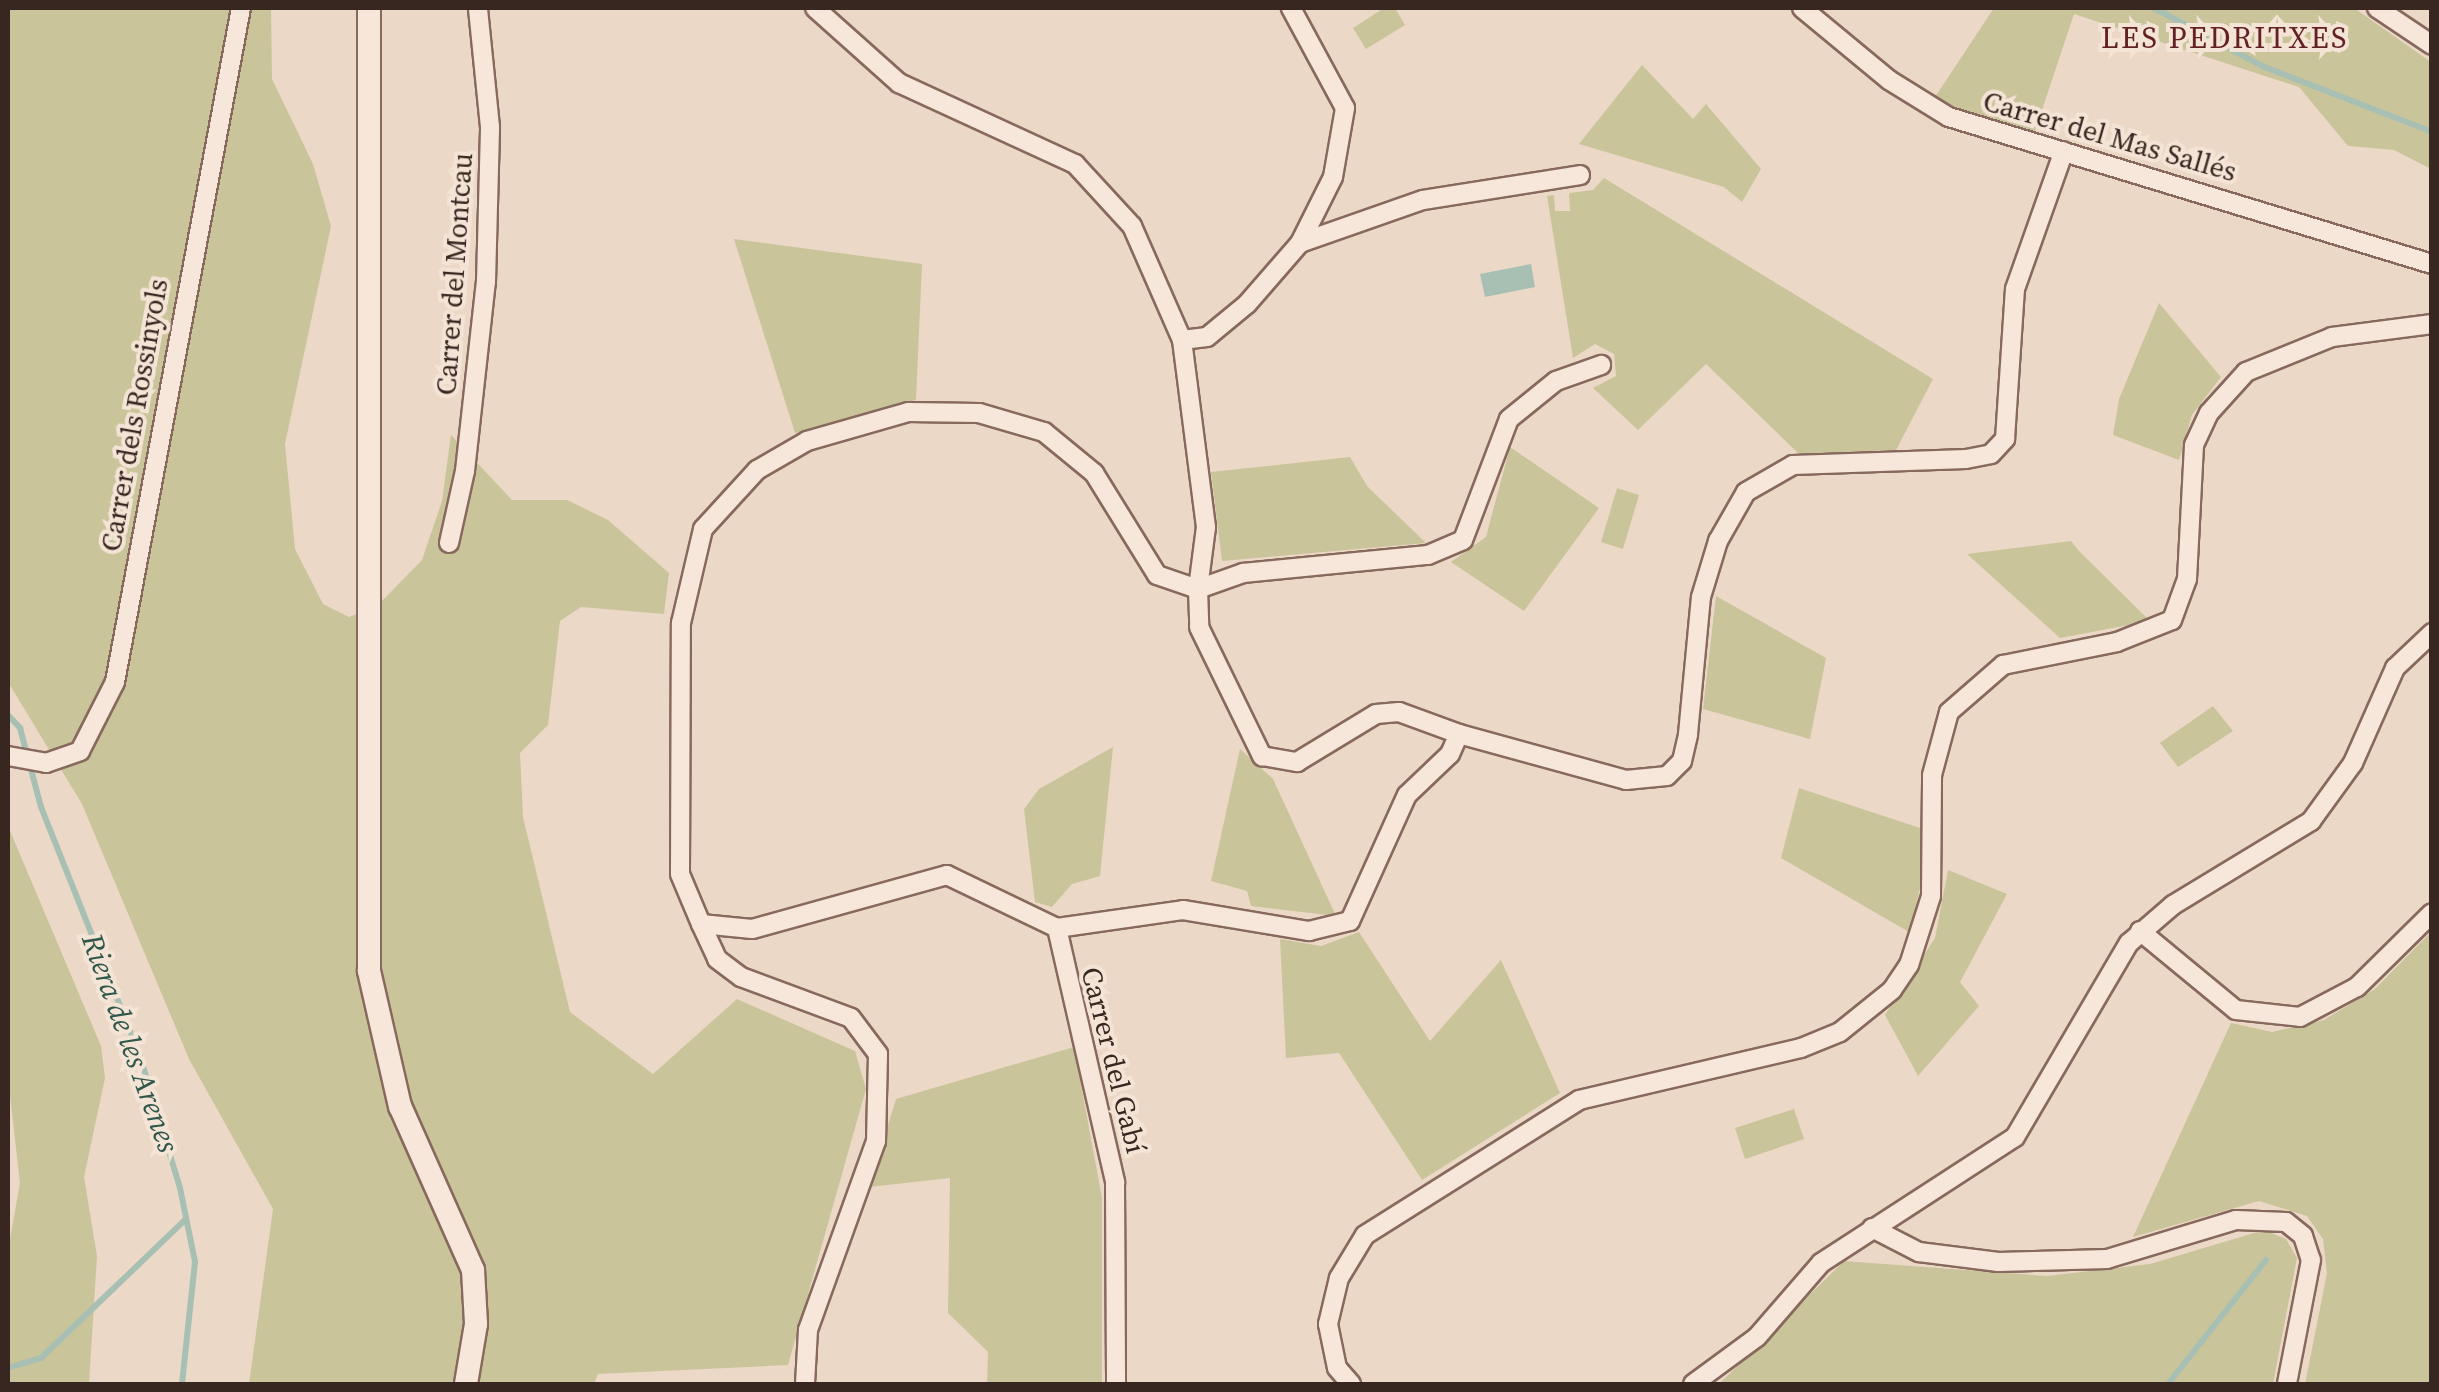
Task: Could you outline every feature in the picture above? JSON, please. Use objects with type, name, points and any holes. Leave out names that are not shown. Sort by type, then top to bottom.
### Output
[{"type":"street","name":"Carrer dels Rossinyols","points":[[8,756],[46,763],[80,751],[115,682],[242,8]]},
{"type":"street","points":[[369,8],[369,971],[400,1106],[473,1270],[476,1324],[466,1384]]},
{"type":"street","name":"Carrer del Montcau","points":[[449,542],[466,471],[486,282],[490,126],[478,8]]},
{"type":"street","points":[[815,8],[885,75],[1040,142],[1106,190],[1132,226],[1182,340],[1206,527],[1198,589],[1199,627],[1272,763],[1297,762],[1376,714],[1399,712],[1458,734],[1626,780],[1667,776],[1682,761],[1688,734],[1701,598],[1718,541],[1746,492],[1793,465],[1966,459],[1991,454],[2005,439],[2015,288],[2064,151]]},
{"type":"street","points":[[1182,340],[1207,337],[1224,324],[1300,244],[1333,177],[1346,108],[1291,8]]},
{"type":"street","name":"Carrer del Mas Sallés","points":[[1802,8],[1916,100],[2064,151],[2432,264]]},
{"type":"street","points":[[2377,8],[2432,46]]},
{"type":"street","points":[[1300,244],[1423,200],[1580,175]]},
{"type":"street","points":[[1350,1384],[1337,1368],[1328,1324],[1338,1278],[1365,1235],[1579,1100],[1801,1048],[1840,1032],[1892,990],[1909,965],[1931,896],[1932,775],[1948,712],[2003,665],[2117,642],[2172,620],[2187,579],[2194,445],[2209,413],[2246,372],[2332,338],[2432,324]]},
{"type":"street","points":[[805,1384],[808,1330],[876,1141],[884,1084],[878,1054],[850,1018],[741,978],[716,959],[680,874],[681,623],[703,529],[756,470],[807,441],[908,412],[1008,420],[1069,449],[1094,473],[1156,574],[1198,589],[1243,573],[1428,555],[1464,540],[1509,419],[1556,380],[1601,365]]},
{"type":"street","points":[[1693,1384],[1757,1337],[1820,1263],[2015,1137],[2090,1000],[2140,932],[2311,822],[2353,764],[2395,668],[2432,633]]},
{"type":"street","points":[[701,924],[752,930],[947,875],[1058,928],[1184,910],[1309,931],[1350,921],[1406,795],[1450,754],[1458,734]]},
{"type":"street","points":[[2140,932],[2236,1010],[2300,1017],[2357,987],[2432,913]]},
{"type":"street","name":"Carrer del Gabí","points":[[1058,928],[1115,1182],[1116,1384]]},
{"type":"street","points":[[1872,1228],[1919,1252],[2032,1262],[2162,1248],[2236,1220],[2286,1222],[2304,1236],[2311,1260],[2287,1384]]},
{"type":"shaded area","points":[[8,8],[271,8],[272,79],[313,164],[331,226],[285,444],[295,549],[323,604],[349,617],[378,605],[422,560],[442,501],[451,435],[512,500],[567,500],[608,520],[669,573],[664,614],[581,607],[560,621],[548,725],[520,753],[523,817],[570,1012],[653,1074],[737,999],[855,1051],[866,1089],[788,1365],[598,1374],[594,1384],[249,1384],[273,1209],[189,1059],[82,804],[8,682]]},
{"type":"shaded area","points":[[1384,8],[1395,8],[1405,25],[1366,49],[1353,28]]},
{"type":"shaded area","points":[[1994,8],[2354,8],[2431,62],[2431,169],[2394,150],[2348,146],[2299,87],[2074,14],[2035,131],[1958,108],[1935,97]]},
{"type":"shaded area","points":[[1642,65],[1693,119],[1706,104],[1761,169],[1742,202],[1724,187],[1579,144]]},
{"type":"shaded area","points":[[1604,178],[1933,379],[1896,450],[1799,454],[1706,364],[1638,430],[1593,388],[1616,376],[1614,354],[1595,344],[1573,358],[1547,196],[1554,195],[1555,211],[1570,211],[1569,193],[1593,190]]},
{"type":"shaded area","points":[[734,239],[922,264],[916,400],[795,433]]},
{"type":"shaded area","points":[[1531,264],[1535,287],[1485,297],[1480,274]]},
{"type":"shaded area","points":[[2159,303],[2221,377],[2192,415],[2179,460],[2113,435],[2119,399]]},
{"type":"shaded area","points":[[1510,447],[1599,508],[1524,611],[1451,562],[1486,537]]},
{"type":"shaded area","points":[[1350,457],[1367,486],[1426,543],[1222,561],[1211,472]]},
{"type":"shaded area","points":[[1617,488],[1639,495],[1623,549],[1601,542]]},
{"type":"shaded area","points":[[2071,541],[2150,621],[2060,638],[1967,554]]},
{"type":"shaded area","points":[[1716,596],[1826,658],[1810,739],[1703,709]]},
{"type":"shaded area","points":[[2213,706],[2233,731],[2178,767],[2160,743]]},
{"type":"shaded area","points":[[1113,747],[1100,876],[1072,884],[1052,907],[1035,902],[1024,809],[1039,789]]},
{"type":"shaded area","points":[[1240,749],[1273,779],[1336,916],[1251,906],[1247,891],[1211,881]]},
{"type":"shaded area","points":[[1799,788],[1920,828],[1922,881],[1909,932],[1781,858]]},
{"type":"shaded area","points":[[8,826],[101,1046],[105,1078],[84,1177],[97,1256],[89,1384],[8,1384],[8,1250],[20,1183],[8,1078]]},
{"type":"shaded area","points":[[1948,870],[2007,894],[1960,982],[1979,1006],[1918,1076],[1885,1015],[1935,938]]},
{"type":"shaded area","points":[[1359,932],[1430,1041],[1501,960],[1560,1093],[1422,1180],[1339,1053],[1286,1058],[1280,939],[1321,946]]},
{"type":"shaded area","points":[[2431,932],[2431,1384],[2305,1384],[2327,1273],[2323,1239],[2307,1216],[2259,1201],[2133,1237],[2231,1023],[2272,1032],[2324,1020],[2375,989]]},
{"type":"shaded area","points":[[1074,1047],[1102,1198],[1102,1384],[987,1384],[988,1352],[948,1313],[950,1178],[869,1187],[896,1099]]},
{"type":"shaded area","points":[[1794,1109],[1804,1139],[1745,1159],[1735,1128]]},
{"type":"shaded area","points":[[2264,1230],[2286,1239],[2297,1258],[2273,1384],[1719,1384],[1844,1261],[2047,1276],[2150,1264]]},
{"type":"waterway","points":[[2154,8],[2262,66],[2432,132]]},
{"type":"waterway","name":"Riera de les Arenes","points":[[8,715],[20,728],[41,807],[139,1053],[180,1188],[195,1262],[182,1384]]},
{"type":"waterway","points":[[8,1368],[41,1358],[186,1219]]},
{"type":"waterway","points":[[2168,1384],[2266,1260]]},
{"type":"district","name":"LES PEDRITXES","points":[[2225,38]]}]
